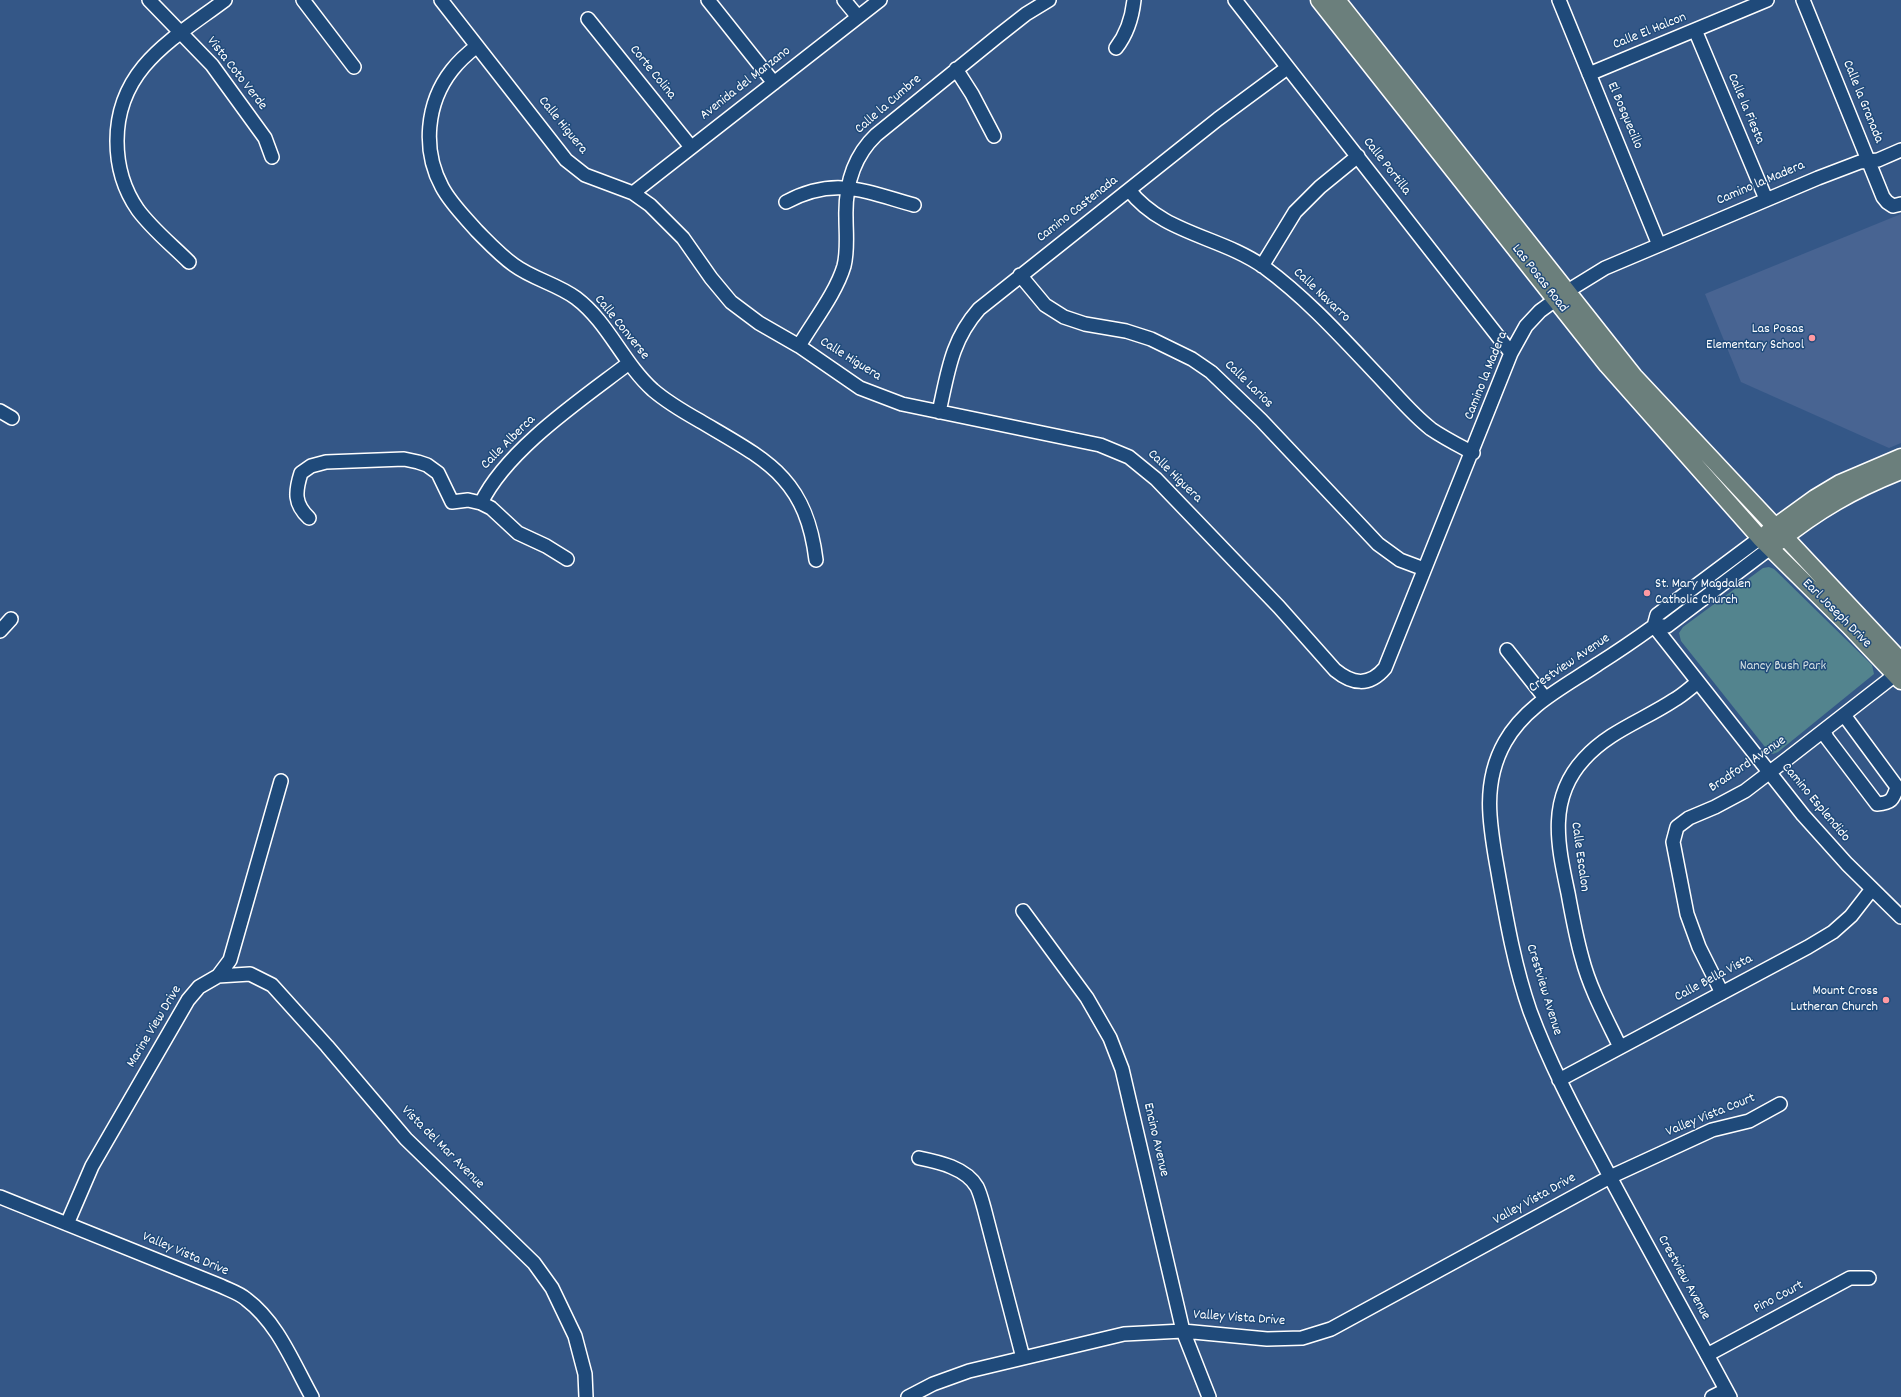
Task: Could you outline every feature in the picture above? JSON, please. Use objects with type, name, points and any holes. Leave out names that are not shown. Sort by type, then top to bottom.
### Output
[{"type":"main road","name":"Las Posas Road","points":[[1319,0],[1561,296],[1780,532]]},
{"type":"main road","name":"Las Posas Road","points":[[1337,0],[1561,296],[1587,340],[1653,419],[1765,543]]},
{"type":"main road","points":[[1765,543],[1840,483],[1901,456]]},
{"type":"main road","points":[[1780,532],[1859,488],[1901,470]]},
{"type":"main road","name":"Earl Joseph Drive","points":[[1780,532],[1899,673]]},
{"type":"main road","name":"Earl Joseph Drive","points":[[1765,543],[1848,626],[1899,673]]},
{"type":"street","name":"Vista Coto Verde","points":[[149,0],[217,71],[265,138],[272,157]]},
{"type":"street","points":[[189,262],[145,218],[138,209],[122,176],[117,147],[120,114],[132,81],[146,63],[181,33],[225,0]]},
{"type":"street","points":[[303,0],[354,67]]},
{"type":"street","name":"Calle Higuera","points":[[441,0],[566,160],[591,178],[633,194],[650,205],[684,238],[716,284],[732,302],[758,323],[799,346],[860,388],[902,404],[1100,445],[1129,457],[1156,479],[1279,607],[1335,670],[1349,680],[1364,682]]},
{"type":"street","points":[[708,0],[774,83]]},
{"type":"street","points":[[844,0],[858,17]]},
{"type":"street","name":"Avenida del Manzano","points":[[633,194],[880,0]]},
{"type":"street","name":"Calle la Cumbre","points":[[799,346],[832,293],[841,275],[847,250],[846,218],[848,188],[856,160],[870,140],[1026,14],[1049,0]]},
{"type":"street","points":[[1116,48],[1124,38],[1133,11],[1134,0]]},
{"type":"street","name":"Calle Portilla","points":[[1235,0],[1511,353]]},
{"type":"street","name":"El Bosquecillo","points":[[1558,0],[1659,245]]},
{"type":"street","name":"Calle El Halcon","points":[[1589,74],[1767,0]]},
{"type":"street","name":"Calle la Granada","points":[[1802,0],[1887,202],[1893,206],[1901,204]]},
{"type":"street","name":"Corte Colina","points":[[588,19],[691,147]]},
{"type":"street","name":"Calle la Fiesta","points":[[1695,30],[1766,199]]},
{"type":"street","name":"Calle Converse","points":[[477,46],[459,61],[445,79],[432,110],[429,144],[433,166],[442,187],[463,216],[504,257],[526,272],[566,292],[585,306],[629,363],[654,391],[758,456],[778,472],[794,491],[806,513],[816,560]]},
{"type":"street","name":"Camino Castenada","points":[[938,412],[948,365],[963,329],[979,309],[1218,119],[1287,68]]},
{"type":"street","points":[[956,69],[972,94],[994,136]]},
{"type":"street","name":"Camino la Madera","points":[[1364,682],[1377,676],[1385,668],[1424,569],[1473,452],[1511,353],[1526,326],[1540,311],[1605,268],[1766,199],[1846,168],[1869,161],[1878,160],[1901,150]]},
{"type":"street","points":[[1262,266],[1295,212],[1320,186],[1358,156]]},
{"type":"street","points":[[786,202],[798,196],[824,188],[839,187],[914,205]]},
{"type":"street","name":"Calle Navarro","points":[[1129,190],[1142,205],[1158,218],[1235,250],[1262,266],[1301,297],[1328,323],[1402,402],[1430,428],[1473,452]]},
{"type":"street","name":"Calle Larios","points":[[1020,276],[1045,305],[1064,317],[1084,324],[1126,331],[1151,338],[1185,355],[1211,372],[1261,420],[1378,544],[1400,560],[1424,569]]},
{"type":"street","name":"Calle Alberca","points":[[481,503],[498,473],[522,449],[571,408],[629,363]]},
{"type":"street","points":[[0,411],[12,418]]},
{"type":"street","points":[[309,518],[299,507],[297,501],[301,473],[311,466],[326,462],[404,460],[418,462],[427,465],[438,473],[452,502],[468,500],[481,503],[491,508],[518,533],[546,546],[567,559]]},
{"type":"street","name":"Crestview Avenue","points":[[1728,1393],[1610,1177],[1559,1080],[1535,1023],[1518,970],[1507,920],[1490,828],[1488,806],[1492,778],[1503,746],[1522,718],[1545,698],[1654,626],[1666,626],[1765,543]]},
{"type":"street","points":[[0,631],[11,619]]},
{"type":"street","name":"Camino Esplendido","points":[[1654,626],[1822,838],[1901,917]]},
{"type":"street","points":[[1507,650],[1545,698]]},
{"type":"street","name":"Bradford Avenue","points":[[1722,993],[1691,927],[1674,842],[1674,834],[1682,822],[1728,801],[1824,731],[1899,673]]},
{"type":"street","name":"Calle Escalon","points":[[1620,1047],[1586,972],[1578,945],[1557,831],[1560,804],[1567,784],[1575,770],[1596,747],[1624,728],[1675,700],[1698,682]]},
{"type":"street","points":[[1824,731],[1827,738],[1877,804],[1888,803],[1894,797],[1897,787],[1844,715]]},
{"type":"street","name":"Marine View Drive","points":[[67,1224],[92,1166],[188,1000],[199,987],[218,976],[230,960],[234,951],[281,780]]},
{"type":"street","name":"Calle Bella Vista","points":[[1559,1080],[1808,947],[1833,932],[1851,916],[1872,889]]},
{"type":"street","name":"Encino Avenue","points":[[1023,911],[1087,998],[1110,1038],[1115,1050],[1122,1069],[1183,1331],[1209,1397]]},
{"type":"street","name":"Vista del Mar Avenue","points":[[218,976],[250,974],[272,985],[406,1138],[534,1263],[552,1288],[575,1336],[585,1374],[586,1397]]},
{"type":"street","name":"Valley Vista Court","points":[[1610,1177],[1712,1130],[1749,1121],[1780,1104]]},
{"type":"street","points":[[919,1158],[939,1163],[961,1172],[977,1187],[984,1208],[1023,1358]]},
{"type":"street","name":"Valley Vista Drive","points":[[908,1397],[933,1384],[969,1370],[1124,1334],[1183,1331],[1267,1339],[1302,1338],[1331,1330],[1610,1177]]},
{"type":"street","name":"Valley Vista Drive","points":[[0,1198],[221,1286],[244,1297],[265,1317],[276,1332],[312,1397]]},
{"type":"street","name":"Pino Court","points":[[1707,1355],[1850,1278],[1869,1278]]},
{"type":"street","points":[[1712,1397],[1728,1393]]},
{"type":"shaded area","name":"Las Posas Elementary School","points":[[1901,214],[1901,443],[1889,448],[1741,382],[1705,294]]},
{"type":"green space","name":"Nancy Bush Park","points":[[1769,567],[1774,569],[1872,665],[1874,674],[1778,752],[1773,754],[1769,752],[1681,641],[1679,633],[1683,627],[1763,568]]},
{"type":"place","name":"Las Posas Elementary School","points":[[1812,338]]},
{"type":"place","name":"St. Mary Magdalen Catholic Church","points":[[1647,593]]},
{"type":"place","name":"Mount Cross Lutheran Church","points":[[1886,1000]]}]
